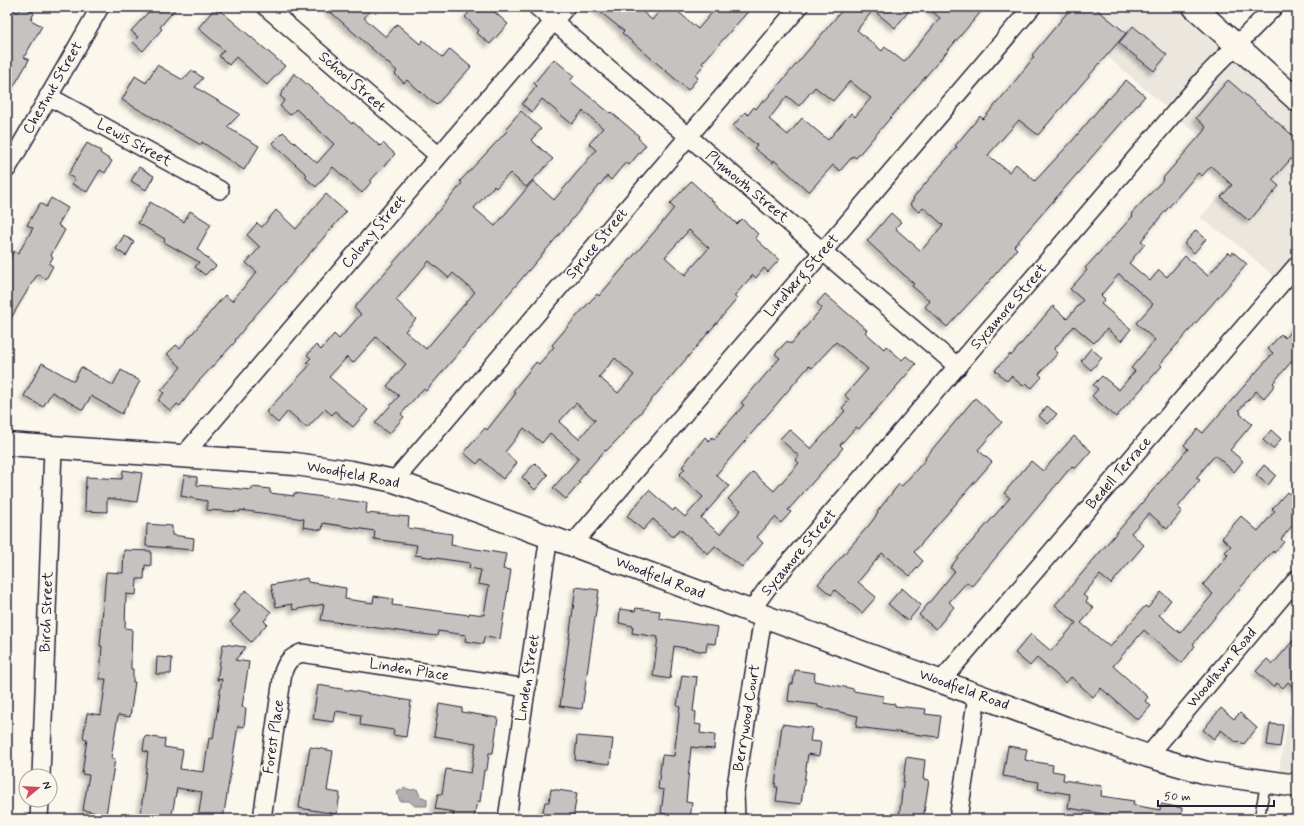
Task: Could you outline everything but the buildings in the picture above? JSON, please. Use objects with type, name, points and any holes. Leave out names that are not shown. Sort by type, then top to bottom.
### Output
[{"type":"main road","points":[[1194,7],[1297,100]]},
{"type":"main road","name":"Woodfield Road","points":[[7,444],[295,464],[352,472],[394,481],[549,536],[978,696],[1148,756],[1207,773],[1297,786]]},
{"type":"street","name":"Chestnut Street","points":[[7,169],[100,7]]},
{"type":"street","name":"School Street","points":[[266,7],[439,156]]},
{"type":"street","name":"Plymouth Street","points":[[537,7],[958,367]]},
{"type":"street","name":"Colony Street","points":[[182,456],[566,7]]},
{"type":"street","name":"Spruce Street","points":[[394,481],[799,7]]},
{"type":"street","name":"Lindberg Street","points":[[572,545],[1032,7]]},
{"type":"street","name":"Sycamore Street","points":[[757,614],[768,587],[1206,76],[1274,7]]},
{"type":"street","name":"Lewis Street","points":[[48,96],[220,190]]},
{"type":"street","name":"Bedell Terrace","points":[[940,682],[1297,265]]},
{"type":"street","name":"Birch Street","points":[[41,768],[53,448]]},
{"type":"street","name":"Linden Street","points":[[507,819],[549,536]]},
{"type":"street","name":"Woodlawn Road","points":[[1148,756],[1297,579]]},
{"type":"street","name":"Berrywood Court","points":[[736,819],[735,792],[757,614]]},
{"type":"street","name":"Linden Place","points":[[291,657],[301,653],[527,688]]},
{"type":"street","name":"Forest Place","points":[[262,819],[283,672],[287,661],[291,657]]},
{"type":"street","points":[[958,819],[978,696]]},
{"type":"street","points":[[39,819],[40,808]]},
{"type":"lane","points":[[1259,819],[1266,782]]},
{"type":"shaded area","points":[[1050,7],[1196,7],[1297,97],[1297,281],[1291,276],[1283,284],[1231,239],[1200,218],[1241,172]]},
{"type":"shaded area","points":[[1297,708],[1297,819],[1290,819],[1295,784],[1277,781],[1289,716]]},
{"type":"shaded area","points":[[405,788],[411,790],[417,789],[420,796],[427,799],[427,806],[415,806],[409,801],[400,801],[397,792]]}]
